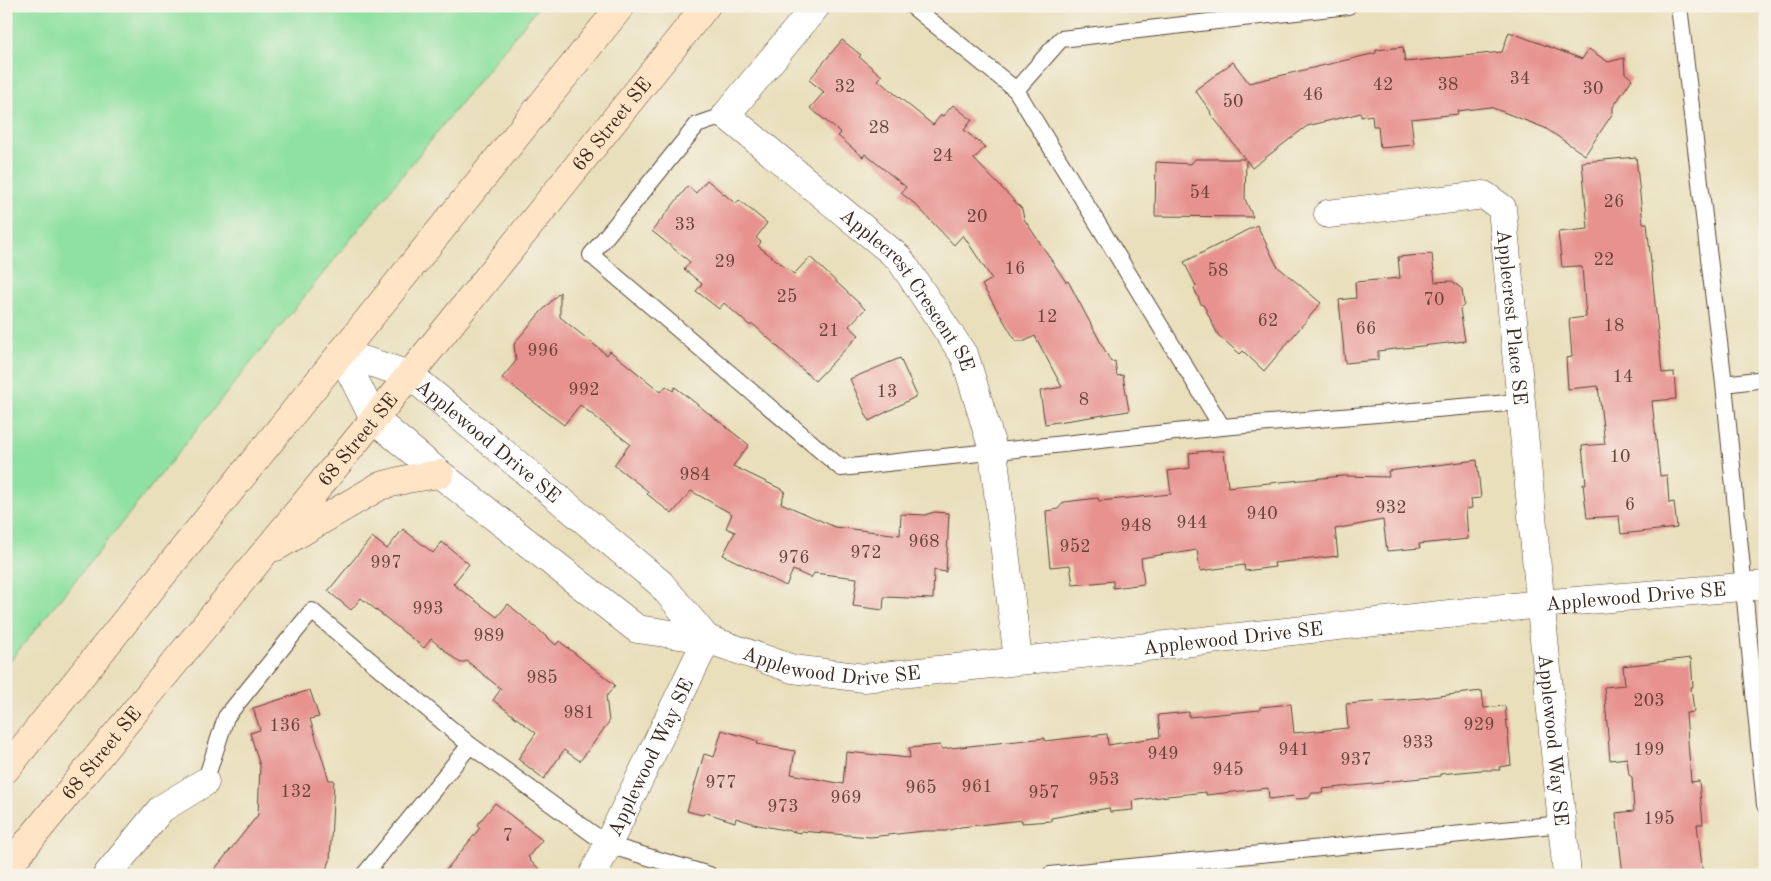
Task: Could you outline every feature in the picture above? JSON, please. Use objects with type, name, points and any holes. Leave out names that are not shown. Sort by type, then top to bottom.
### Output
[{"type":"main road","points":[[6,769],[621,6]]},
{"type":"main road","name":"68 Street SE","points":[[6,869],[410,375],[706,6]]},
{"type":"main road","points":[[261,555],[380,486],[407,479],[440,474]]},
{"type":"street","points":[[726,116],[816,6]]},
{"type":"street","name":"Applecrest Crescent SE","points":[[726,116],[900,258],[966,357],[993,450],[1018,660]]},
{"type":"street","name":"Applecrest Place SE","points":[[1328,214],[1484,195],[1502,208],[1540,604]]},
{"type":"street","name":"Applewood Drive SE","points":[[341,353],[410,375],[660,583],[707,639]]},
{"type":"street","name":"Applewood Drive SE","points":[[341,353],[374,419],[440,474],[637,629],[707,639],[793,669],[864,678],[1540,604],[1754,587]]},
{"type":"street","name":"Applewood Way SE","points":[[1540,604],[1567,875]]},
{"type":"street","name":"Applewood Way SE","points":[[593,875],[707,639]]},
{"type":"street","points":[[106,875],[161,809],[205,782]]},
{"type":"lane","points":[[912,6],[1016,90],[1222,427]]},
{"type":"lane","points":[[1016,90],[1061,40],[1348,6]]},
{"type":"lane","points":[[1679,6],[1724,384],[1754,587],[1765,805]]},
{"type":"lane","points":[[726,116],[697,125],[591,255],[841,468],[993,450],[1222,427],[1520,402]]},
{"type":"lane","points":[[1724,384],[1765,379]]},
{"type":"lane","points":[[205,782],[226,717],[312,611],[470,745],[608,845],[709,875]]},
{"type":"lane","points":[[364,875],[470,745]]},
{"type":"lane","points":[[1050,875],[1156,869],[1562,824]]},
{"type":"green space","points":[[6,6],[539,6],[6,666]]},
{"type":"building","points":[[1509,32],[1582,59],[1589,49],[1608,62],[1624,58],[1625,73],[1632,79],[1613,107],[1613,113],[1585,155],[1545,128],[1490,107],[1457,111],[1458,114],[1411,119],[1414,145],[1380,148],[1378,126],[1373,126],[1372,115],[1361,117],[1361,113],[1307,126],[1252,168],[1246,160],[1245,199],[1253,217],[1155,216],[1156,162],[1191,164],[1195,159],[1245,159],[1195,90],[1233,62],[1249,83],[1376,53],[1376,50],[1403,47],[1405,62],[1502,52]]},
{"type":"building","points":[[842,40],[861,55],[859,57],[882,76],[878,80],[933,125],[953,105],[972,120],[964,130],[985,147],[974,159],[1022,209],[1024,219],[1066,282],[1068,281],[1111,362],[1115,361],[1117,376],[1123,375],[1129,411],[1045,424],[1040,391],[1062,387],[1035,336],[1025,341],[1016,341],[982,285],[992,279],[963,235],[954,245],[915,204],[901,193],[906,187],[865,154],[863,157],[838,136],[841,133],[810,108],[824,92],[809,80]]},
{"type":"building","points":[[1636,157],[1643,223],[1647,223],[1662,373],[1674,372],[1676,399],[1652,401],[1660,476],[1667,475],[1669,503],[1674,502],[1677,528],[1621,534],[1619,516],[1587,518],[1583,484],[1586,484],[1582,446],[1605,444],[1598,386],[1568,389],[1566,358],[1572,357],[1569,319],[1586,317],[1582,267],[1562,267],[1558,232],[1588,229],[1582,162]]},
{"type":"building","points":[[707,180],[736,204],[739,200],[767,223],[756,238],[761,242],[758,246],[794,274],[810,257],[865,309],[849,326],[859,335],[815,381],[754,325],[749,325],[724,303],[719,309],[696,291],[702,284],[684,269],[690,262],[652,231],[688,186],[696,193]]},
{"type":"building","points":[[1257,225],[1277,266],[1321,303],[1264,371],[1243,351],[1240,354],[1218,335],[1204,306],[1201,304],[1194,288],[1196,286],[1184,262]]},
{"type":"building","points":[[1432,254],[1435,282],[1452,281],[1462,289],[1464,305],[1460,309],[1465,341],[1378,351],[1378,360],[1345,363],[1339,300],[1356,298],[1355,282],[1400,278],[1398,257]]},
{"type":"building","points":[[560,292],[560,317],[607,355],[610,351],[661,392],[666,386],[673,391],[675,387],[749,445],[733,466],[785,491],[781,503],[835,527],[900,535],[901,514],[949,513],[946,572],[934,570],[933,599],[884,597],[883,610],[853,606],[857,578],[814,573],[811,578],[793,570],[786,586],[723,555],[735,532],[726,528],[732,514],[691,491],[672,514],[647,494],[649,492],[614,465],[630,444],[580,405],[564,425],[502,378],[516,361],[514,345],[516,341]]},
{"type":"building","points":[[900,358],[917,396],[869,421],[850,379]]},
{"type":"building","points":[[1224,451],[1228,487],[1343,476],[1389,477],[1388,471],[1477,460],[1481,498],[1471,499],[1472,508],[1466,509],[1468,539],[1419,544],[1420,548],[1387,551],[1383,520],[1335,529],[1338,556],[1274,563],[1275,567],[1245,571],[1244,565],[1200,571],[1197,550],[1177,552],[1141,558],[1144,584],[1113,588],[1113,581],[1073,585],[1070,565],[1050,567],[1046,511],[1058,509],[1064,502],[1098,498],[1099,501],[1171,494],[1168,471],[1190,468],[1189,453]]},
{"type":"building","points":[[403,529],[433,553],[442,542],[469,564],[453,584],[497,617],[508,604],[556,645],[559,641],[615,685],[606,697],[609,722],[580,761],[564,750],[544,779],[518,759],[536,733],[493,700],[501,689],[467,661],[460,663],[431,639],[424,648],[361,598],[351,610],[328,591],[372,537],[387,549]]},
{"type":"building","points":[[1691,658],[1693,687],[1691,687],[1694,712],[1686,713],[1691,782],[1699,781],[1703,824],[1697,824],[1703,875],[1623,875],[1616,813],[1634,811],[1632,777],[1629,775],[1627,758],[1610,760],[1604,687],[1625,685],[1623,666]]},
{"type":"building","points":[[310,690],[319,717],[310,719],[329,780],[334,780],[330,861],[323,875],[210,875],[258,815],[260,766],[250,733],[260,730],[253,708]]},
{"type":"building","points":[[1482,691],[1484,708],[1505,706],[1511,765],[1499,767],[1500,770],[1440,774],[1440,776],[1322,789],[1323,793],[1312,793],[1309,798],[1297,799],[1294,796],[1269,799],[1268,788],[1206,795],[1206,792],[1168,796],[1132,801],[1133,810],[1110,812],[1109,808],[1051,818],[1051,821],[1022,823],[1022,820],[961,827],[946,831],[924,831],[870,837],[801,831],[801,833],[758,825],[736,818],[735,822],[707,813],[702,815],[687,811],[704,754],[714,757],[722,730],[758,741],[757,744],[795,751],[791,774],[843,784],[846,752],[910,758],[909,748],[940,745],[941,749],[1045,738],[1045,741],[1107,734],[1108,745],[1160,737],[1158,715],[1189,712],[1189,717],[1260,710],[1260,707],[1291,704],[1294,733],[1348,728],[1346,704]]},
{"type":"building","points":[[495,803],[542,840],[528,857],[547,875],[442,875],[480,828],[477,825]]}]
